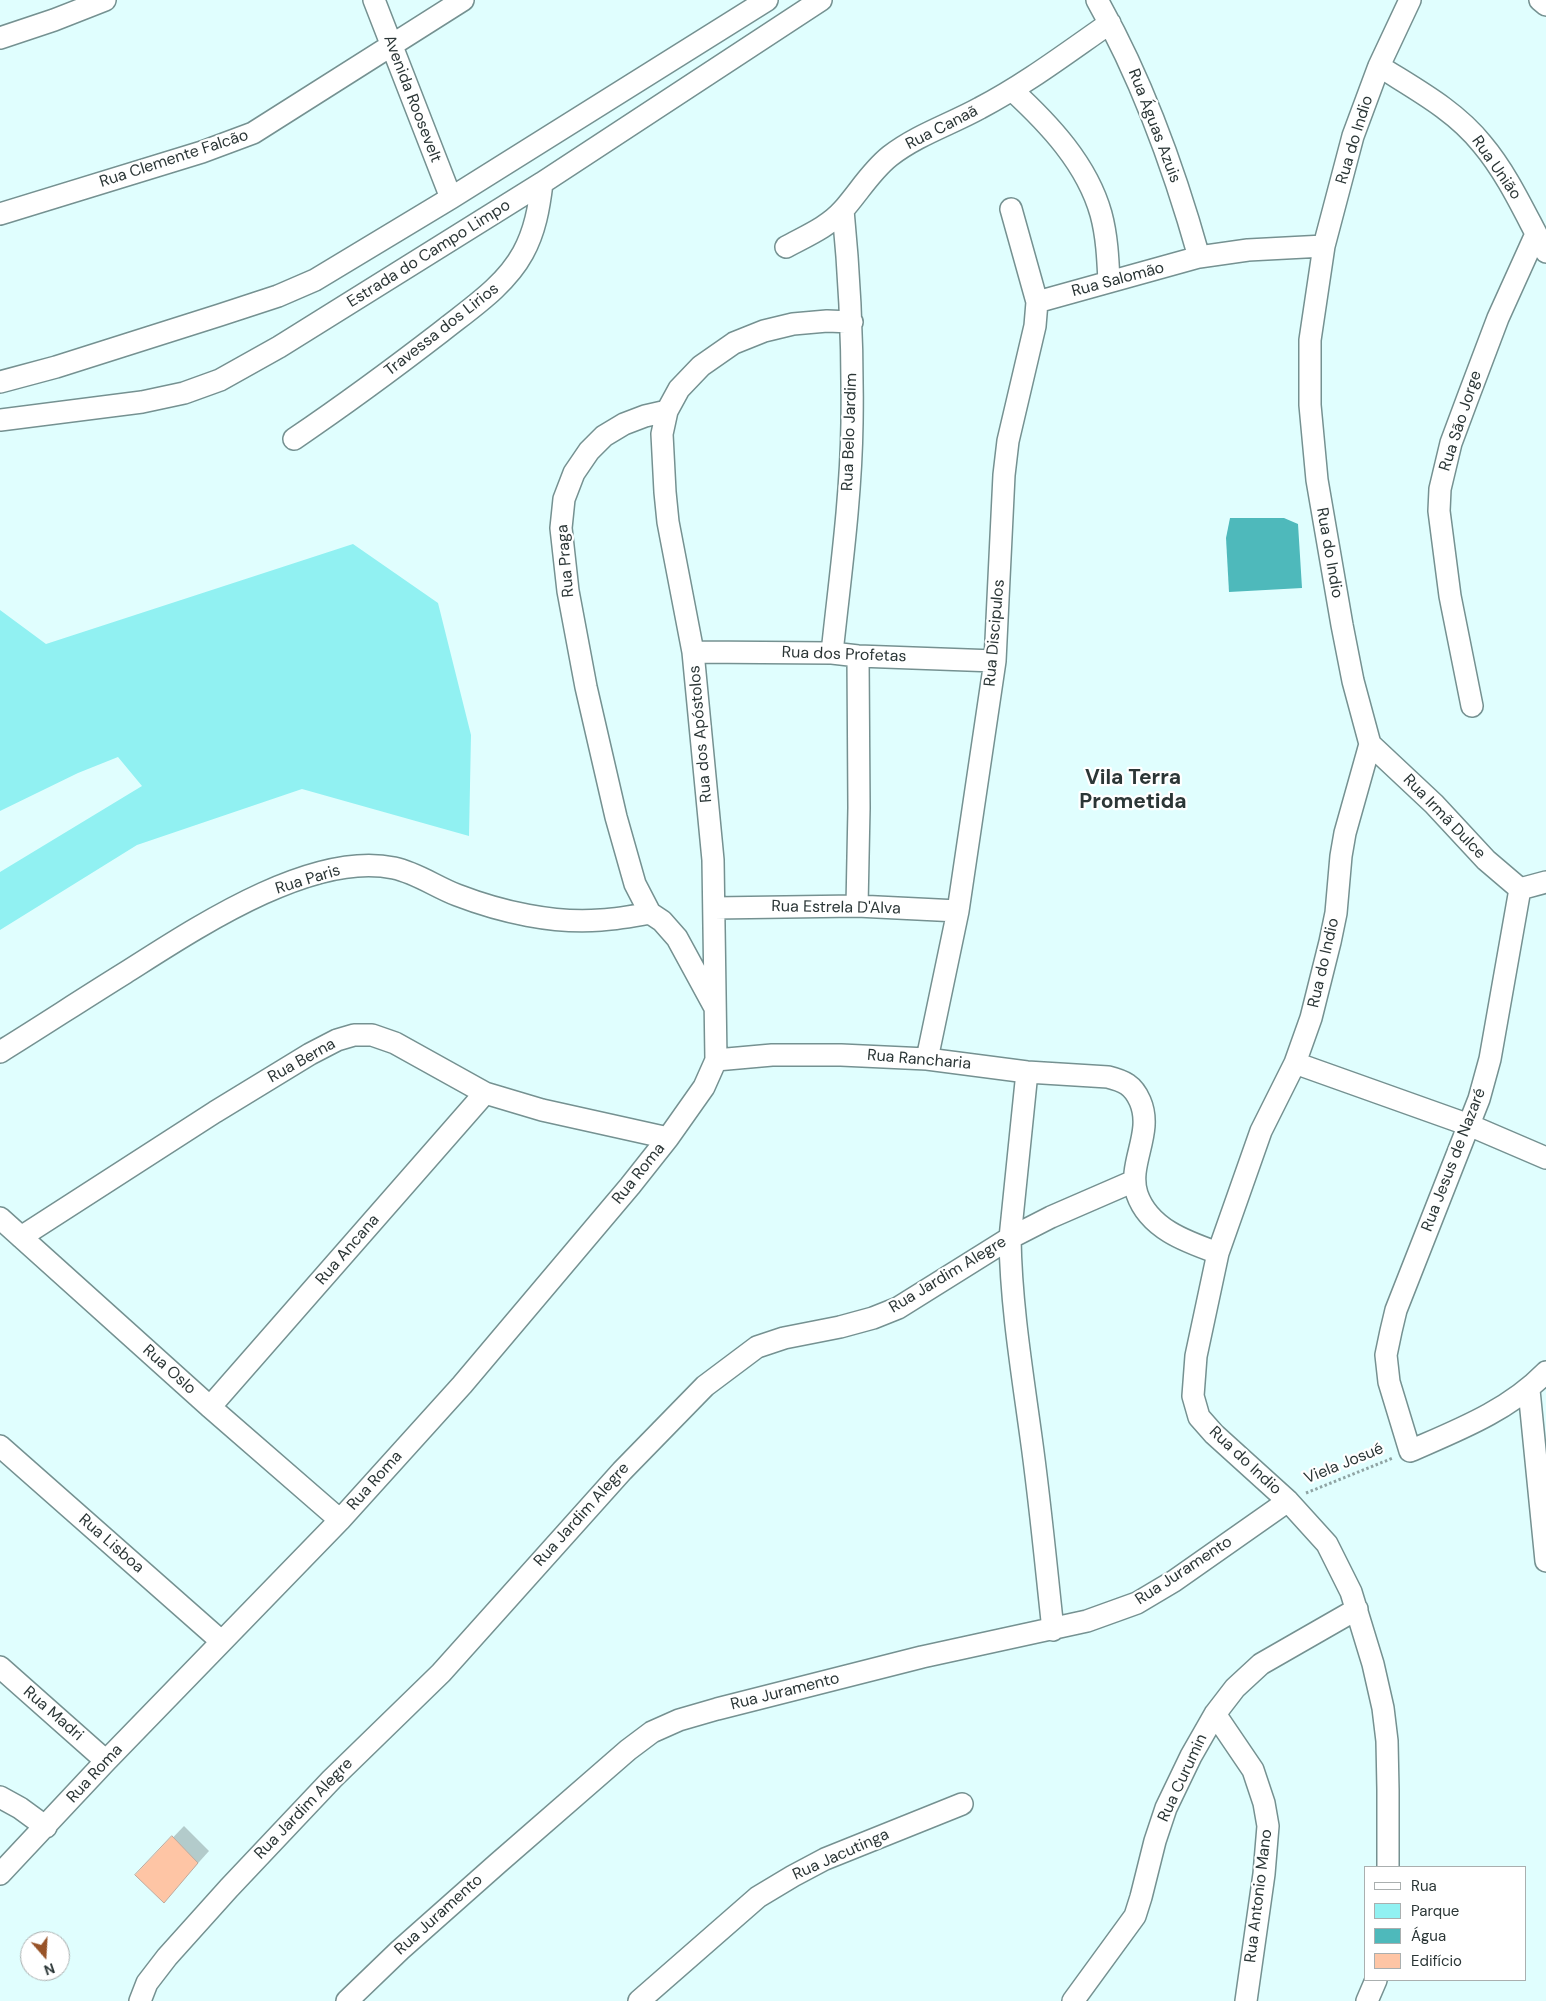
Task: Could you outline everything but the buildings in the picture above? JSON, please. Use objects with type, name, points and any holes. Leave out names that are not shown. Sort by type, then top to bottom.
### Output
[{"type":"street","points":[[0,38],[105,0]]},
{"type":"street","name":"Avenida Roosevelt","points":[[374,0],[451,198]]},
{"type":"street","name":"Rua Clemente Falcão","points":[[0,214],[238,140],[267,126],[463,0]]},
{"type":"street","points":[[0,382],[56,367],[220,315],[287,292],[336,269],[767,0]]},
{"type":"street","name":"Estrada do Campo Limpo","points":[[0,420],[142,402],[184,393],[220,380],[279,347],[542,184],[822,0]]},
{"type":"street","name":"Rua Águas Azuis","points":[[1097,0],[1132,66],[1169,157],[1199,257]]},
{"type":"street","name":"Rua do Indio","points":[[1388,1866],[1387,1741],[1383,1708],[1357,1609],[1327,1544],[1288,1501],[1214,1434],[1199,1417],[1193,1396],[1196,1356],[1218,1253],[1261,1131],[1295,1063],[1311,1018],[1336,913],[1345,834],[1370,744],[1353,682],[1317,480],[1310,405],[1310,340],[1324,246],[1353,136],[1379,66],[1410,0]]},
{"type":"street","points":[[1540,0],[1546,5]]},
{"type":"street","name":"Rua Canaã","points":[[786,247],[830,222],[843,210],[876,168],[890,156],[906,145],[1012,90],[1110,23]]},
{"type":"street","name":"Rua União","points":[[1379,66],[1457,118],[1482,144],[1517,197],[1541,243]]},
{"type":"street","points":[[1012,90],[1059,136],[1089,184],[1101,213],[1107,245],[1109,282]]},
{"type":"street","name":"Travessa dos Lirios","points":[[294,439],[402,362],[504,280],[523,253],[532,234],[537,219],[542,184]]},
{"type":"street","name":"Rua Discipulos","points":[[927,1059],[958,911],[995,661],[1004,475],[1016,406],[1028,363],[1035,326],[1036,302],[1011,209]]},
{"type":"street","name":"Rua Belo Jardim","points":[[832,653],[848,497],[852,424],[852,322],[843,210]]},
{"type":"street","name":"Rua São Jorge","points":[[1472,706],[1450,596],[1439,511],[1440,489],[1451,443],[1498,318],[1541,243]]},
{"type":"street","name":"Rua Salomão","points":[[1036,302],[1199,257],[1248,250],[1324,246]]},
{"type":"street","points":[[667,411],[680,389],[701,366],[734,343],[764,331],[793,324],[827,321],[852,322]]},
{"type":"street","name":"Rua dos Apóstolos","points":[[667,411],[662,434],[668,522],[693,652],[713,860],[716,1060]]},
{"type":"street","name":"Rua Praga","points":[[650,914],[635,884],[598,744],[568,591],[561,528],[564,499],[574,474],[589,451],[604,436],[624,424],[645,416],[667,411]]},
{"type":"street","name":"Rua dos Profetas","points":[[693,652],[832,653],[858,656],[995,661]]},
{"type":"street","points":[[857,906],[859,808],[858,656]]},
{"type":"street","name":"Rua Irmã Dulce","points":[[1370,744],[1434,804],[1486,860],[1520,889]]},
{"type":"street","name":"Rua Paris","points":[[0,1052],[196,928],[251,899],[304,878],[338,868],[371,865],[396,868],[422,878],[456,895],[490,906],[532,915],[571,920],[602,920],[650,914]]},
{"type":"street","points":[[1520,889],[1546,882]]},
{"type":"street","name":"Rua Jesus de Nazaré","points":[[1410,1451],[1389,1382],[1386,1355],[1396,1310],[1469,1125],[1490,1059],[1520,889]]},
{"type":"street","name":"Rua Estrela D'Alva","points":[[714,908],[857,906],[958,911]]},
{"type":"street","points":[[650,914],[662,921],[677,938],[715,1008]]},
{"type":"street","name":"Rua Berna","points":[[21,1237],[215,1112],[310,1054],[337,1040],[354,1035],[372,1035],[395,1043],[485,1093],[542,1110],[668,1138]]},
{"type":"street","name":"Rua Rancharia","points":[[716,1060],[772,1055],[841,1055],[927,1059],[1027,1072],[1108,1076],[1121,1080],[1131,1086],[1143,1107],[1145,1127],[1134,1181]]},
{"type":"street","name":"Rua Roma","points":[[0,1874],[221,1641],[340,1520],[468,1378],[624,1194],[668,1138],[704,1087],[716,1060]]},
{"type":"street","points":[[1295,1063],[1469,1125],[1546,1158]]},
{"type":"street","points":[[1027,1072],[1010,1238],[1015,1320],[1042,1518],[1053,1630]]},
{"type":"street","name":"Rua Ancana","points":[[210,1407],[485,1093]]},
{"type":"street","points":[[1134,1181],[1146,1211],[1160,1225],[1182,1240],[1218,1253]]},
{"type":"street","name":"Rua Jardim Alegre","points":[[140,2001],[147,1983],[167,1957],[229,1888],[332,1779],[441,1672],[622,1471],[705,1386],[757,1348],[784,1338],[864,1320],[898,1308],[1010,1238],[1051,1217],[1134,1181]]},
{"type":"street","name":"Rua Oslo","points":[[0,1218],[210,1407],[340,1520]]},
{"type":"street","points":[[1410,1451],[1484,1419],[1528,1390],[1546,1372]]},
{"type":"street","points":[[1528,1390],[1546,1561]]},
{"type":"street","name":"Rua Lisboa","points":[[0,1446],[221,1641]]},
{"type":"street","name":"Rua Juramento","points":[[347,2001],[400,1950],[497,1864],[628,1750],[652,1732],[679,1720],[717,1709],[922,1657],[1053,1630],[1086,1621],[1137,1603],[1174,1581],[1288,1501]]},
{"type":"street","name":"Rua Curumin","points":[[1074,2001],[1134,1916],[1166,1808],[1191,1756],[1215,1714],[1235,1688],[1261,1664],[1357,1609]]},
{"type":"street","name":"Rua Madri","points":[[0,1667],[106,1761]]},
{"type":"street","name":"Rua Antonio Mano","points":[[1215,1714],[1253,1770],[1264,1803],[1268,1826],[1264,1874],[1246,2001]]},
{"type":"street","points":[[0,1797],[20,1808],[46,1827]]},
{"type":"street","name":"Rua Jacutinga","points":[[639,2001],[758,1897],[825,1859],[962,1804]]},
{"type":"street","points":[[1367,2001],[1376,1981]]},
{"type":"path","name":"Viela Josué","points":[[1288,1501],[1410,1451]]},
{"type":"green space","points":[[353,544],[438,603],[471,735],[469,836],[302,789],[137,845],[0,930],[0,872],[142,786],[118,757],[78,773],[0,811],[0,610],[46,644]]},
{"type":"water","points":[[1230,518],[1284,518],[1298,524],[1302,588],[1229,592],[1226,538]]},
{"type":"district","name":"Vila Terra Prometida","points":[[1133,790]]}]
